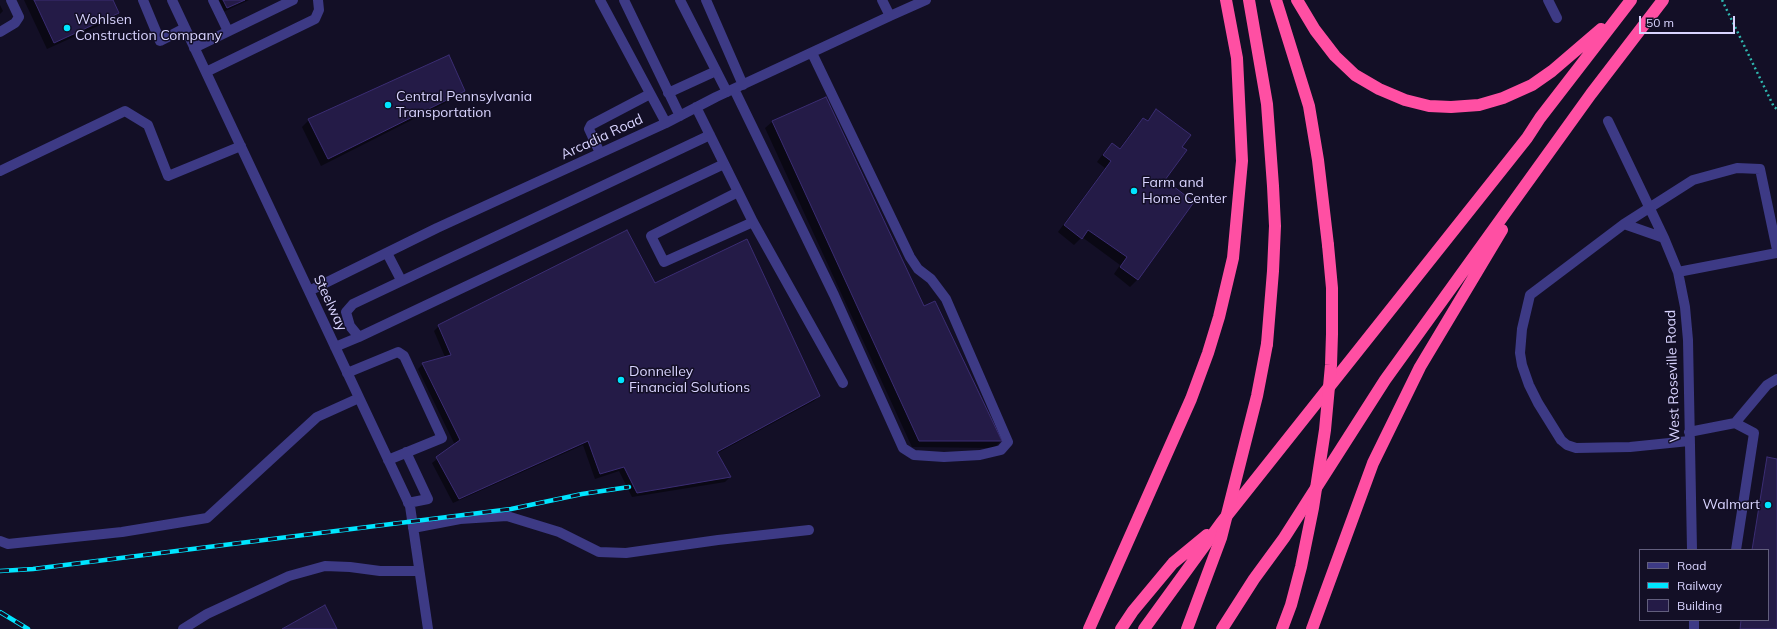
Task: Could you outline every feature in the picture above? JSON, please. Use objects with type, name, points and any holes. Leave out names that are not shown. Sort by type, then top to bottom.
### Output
[{"type":"highway","points":[[1089,629],[1191,399],[1208,353],[1219,317],[1233,258],[1242,161],[1237,58],[1226,0]]},
{"type":"highway","points":[[1187,629],[1221,538],[1255,403],[1267,344],[1275,226],[1273,186],[1267,104],[1248,0]]},
{"type":"highway","points":[[1276,0],[1309,106],[1318,160],[1332,288],[1331,365],[1325,430],[1313,508],[1301,567],[1291,604],[1282,629]]},
{"type":"highway","points":[[1297,0],[1315,30],[1335,56],[1355,75],[1378,90],[1405,100],[1428,106],[1451,107],[1479,105],[1503,98],[1532,85],[1552,71],[1619,14]]},
{"type":"highway","points":[[1144,629],[1221,523],[1527,138],[1630,0]]},
{"type":"highway","points":[[1222,629],[1254,579],[1284,538],[1385,380],[1590,94],[1663,0]]},
{"type":"highway","points":[[1312,629],[1372,463],[1400,406],[1420,367],[1541,164]]},
{"type":"highway","points":[[1121,629],[1133,611],[1173,563],[1221,523]]},
{"type":"street","points":[[0,32],[15,23],[19,16],[12,0]]},
{"type":"street","points":[[143,0],[160,41],[184,28]]},
{"type":"street","name":"Steelway","points":[[172,0],[408,503],[428,629]]},
{"type":"street","points":[[213,0],[228,30]]},
{"type":"street","points":[[194,48],[228,30],[293,0]]},
{"type":"street","points":[[206,72],[315,18],[319,10],[318,0]]},
{"type":"street","points":[[600,0],[666,123]]},
{"type":"street","points":[[624,0],[680,116]]},
{"type":"street","points":[[680,0],[716,71],[735,89]]},
{"type":"street","points":[[706,0],[735,89],[834,295],[903,448],[914,456],[980,455],[1001,450],[1008,442],[946,299],[931,279],[918,269],[910,257],[812,53]]},
{"type":"street","name":"Arcadia Road","points":[[309,291],[437,228],[666,123],[696,107],[926,0]]},
{"type":"street","points":[[1548,0],[1557,18]]},
{"type":"street","points":[[886,1],[890,16]]},
{"type":"street","points":[[668,93],[716,71]]},
{"type":"street","points":[[600,153],[589,129],[591,125],[650,94]]},
{"type":"street","points":[[696,107],[753,222],[843,384]]},
{"type":"street","points":[[0,171],[126,111],[148,125],[168,176],[241,146]]},
{"type":"street","name":"West Roseville Road","points":[[1608,122],[1664,238],[1678,272],[1685,307],[1688,340],[1692,549]]},
{"type":"street","points":[[359,337],[350,326],[346,312],[353,304],[710,135]]},
{"type":"street","points":[[335,347],[724,164]]},
{"type":"street","points":[[1777,250],[1760,169],[1737,168],[1693,180],[1624,224],[1530,296],[1522,329],[1520,353],[1522,365],[1529,385],[1538,403],[1561,440],[1567,445],[1576,448],[1630,447],[1689,436],[1735,423],[1767,385],[1777,380]]},
{"type":"street","points":[[738,192],[651,236],[664,262],[753,222]]},
{"type":"street","points":[[1624,224],[1664,238]]},
{"type":"street","points":[[387,253],[401,280]]},
{"type":"street","points":[[1678,272],[1777,253]]},
{"type":"street","points":[[347,373],[398,352],[404,356],[442,438],[388,460]]},
{"type":"street","points":[[0,541],[8,544],[122,532],[207,518],[317,417],[359,398]]},
{"type":"street","points":[[1735,423],[1754,433],[1736,549]]},
{"type":"street","points":[[406,452],[428,499],[408,503]]},
{"type":"street","points":[[413,528],[460,519],[507,516],[559,532],[599,552],[626,553],[718,540],[809,530]]},
{"type":"street","points":[[183,629],[207,614],[289,576],[325,566],[350,567],[380,571],[419,571]]},
{"type":"path","points":[[1722,0],[1774,107],[1777,109]]},
{"type":"building","name":"Wohlsen Construction Company","points":[[34,0],[113,0],[119,13],[54,43]]},
{"type":"building","points":[[223,0],[245,0],[227,8]]},
{"type":"building","name":"Central Pennsylvania Transportation","points":[[449,55],[465,91],[328,159],[308,119]]},
{"type":"building","points":[[826,97],[924,306],[935,301],[1002,441],[919,441],[772,121]]},
{"type":"building","name":"Farm and Home Center","points":[[1156,109],[1191,135],[1182,147],[1187,150],[1165,180],[1194,202],[1138,280],[1120,267],[1127,257],[1088,230],[1082,239],[1064,225],[1111,161],[1103,155],[1112,143],[1120,149],[1143,118],[1148,121]]},
{"type":"building","name":"Donnelley Financial Solutions","points":[[627,230],[655,283],[747,239],[820,396],[717,452],[731,477],[637,493],[624,467],[600,474],[588,441],[459,499],[436,457],[460,440],[422,363],[451,355],[438,325]]},
{"type":"building","name":"Walmart","points":[[1767,457],[1777,459],[1777,629],[1740,629],[1741,621],[1769,621],[1769,549],[1752,549]]},
{"type":"building","points":[[325,605],[337,629],[282,629]]},
{"type":"railway","points":[[0,571],[33,569],[511,509],[582,494],[629,487]]},
{"type":"railway","points":[[0,612],[28,629]]},
{"type":"place","name":"Wohlsen Construction Company","points":[[67,28]]},
{"type":"place","name":"Central Pennsylvania Transportation","points":[[388,105]]},
{"type":"place","name":"Farm and Home Center","points":[[1134,191]]},
{"type":"place","name":"Donnelley Financial Solutions","points":[[621,380]]},
{"type":"place","name":"Walmart","points":[[1768,505]]}]
